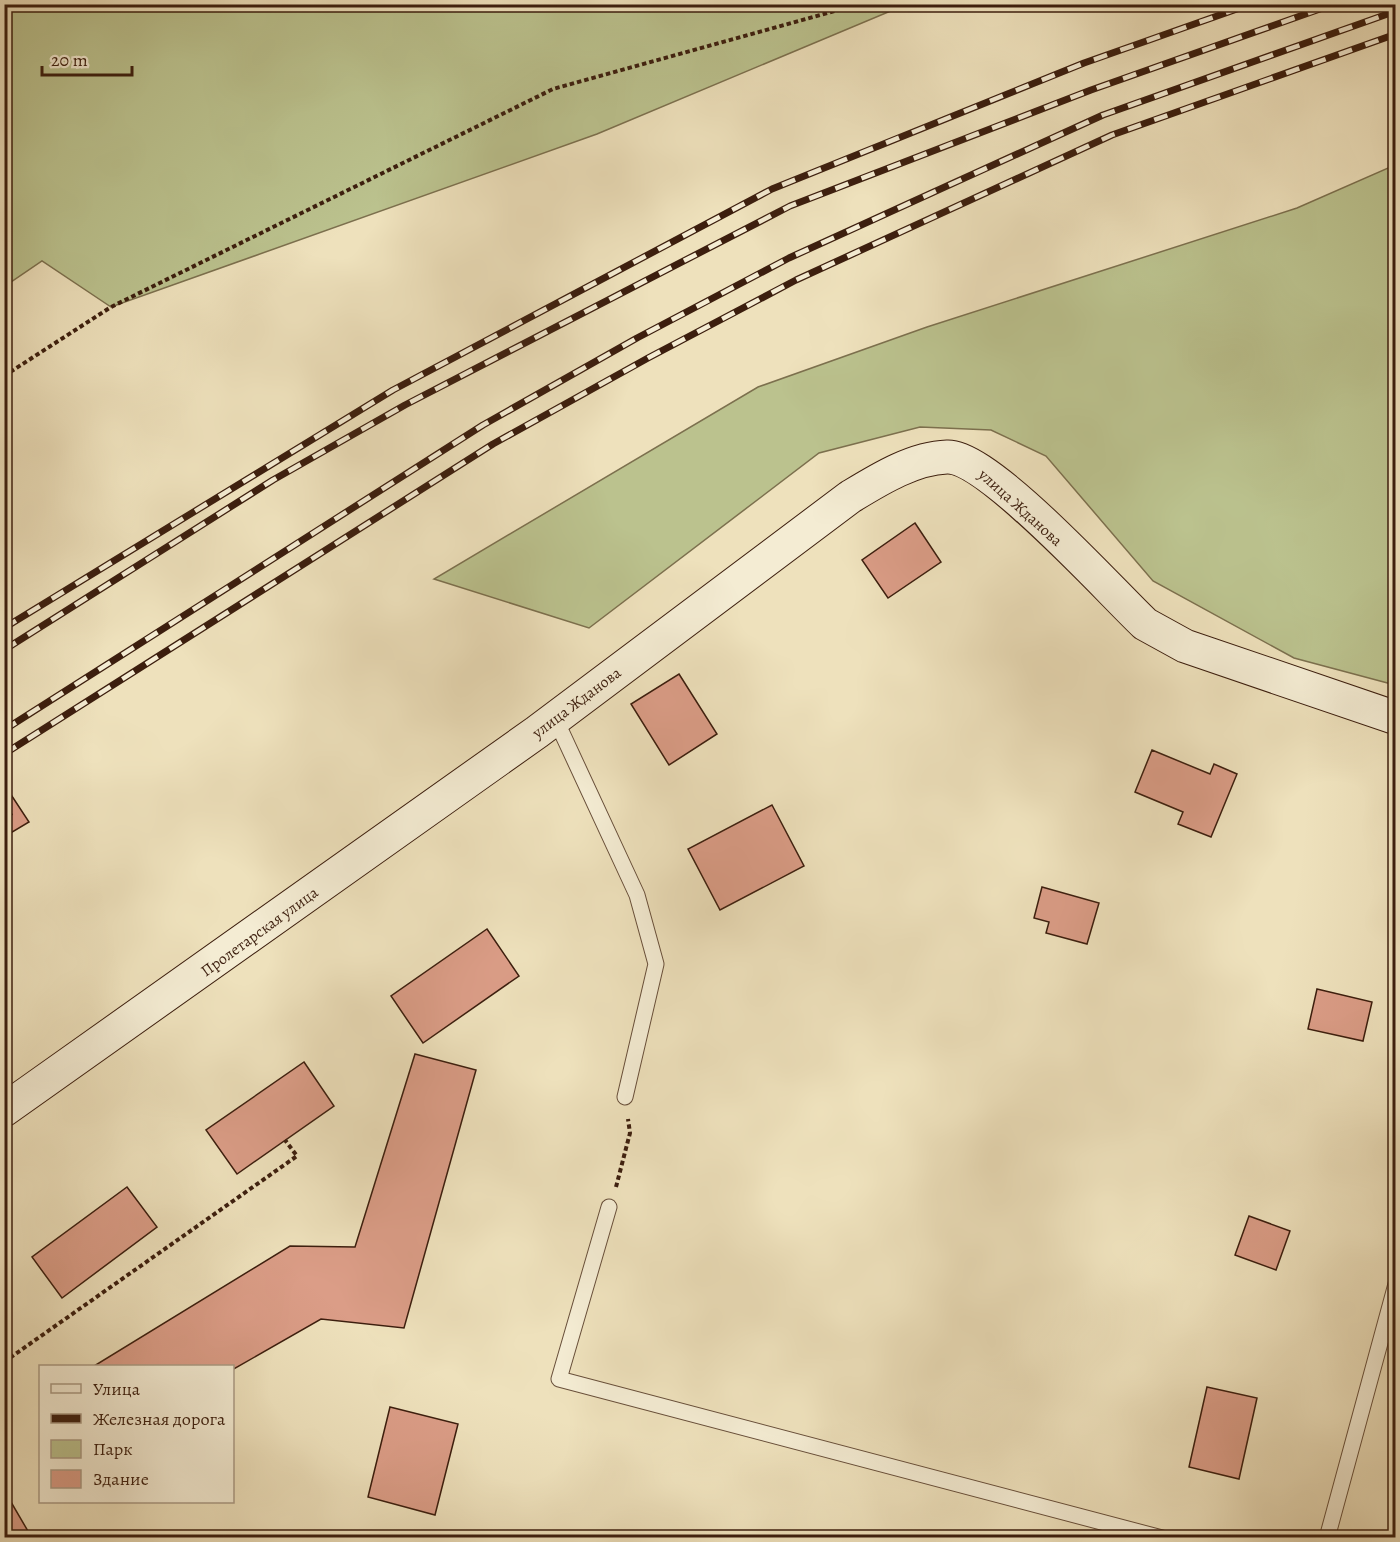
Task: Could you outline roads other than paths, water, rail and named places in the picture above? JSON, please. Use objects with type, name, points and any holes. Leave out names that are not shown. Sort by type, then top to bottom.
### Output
[{"type":"main road","name":"улица Жданова","points":[[513,750],[850,497],[903,469],[949,456],[975,466],[1020,501],[1145,624],[1160,635],[1185,646],[1395,718]]},
{"type":"main road","name":"Пролетарская улица","points":[[4,1110],[513,750]]},
{"type":"lane","points":[[555,718],[637,895],[656,964],[625,1097]]},
{"type":"lane","points":[[609,1207],[560,1379],[1162,1538]]},
{"type":"lane","points":[[1327,1538],[1395,1284]]},
{"type":"railway","points":[[4,628],[393,390],[772,189],[1084,63],[1251,4]]},
{"type":"railway","points":[[4,650],[273,480],[405,405],[790,206],[1091,90],[1334,4]]},
{"type":"railway","points":[[4,730],[483,425],[637,338],[789,258],[1103,115],[1396,11]]},
{"type":"railway","points":[[4,754],[493,444],[648,358],[796,280],[1112,135],[1396,34]]}]
